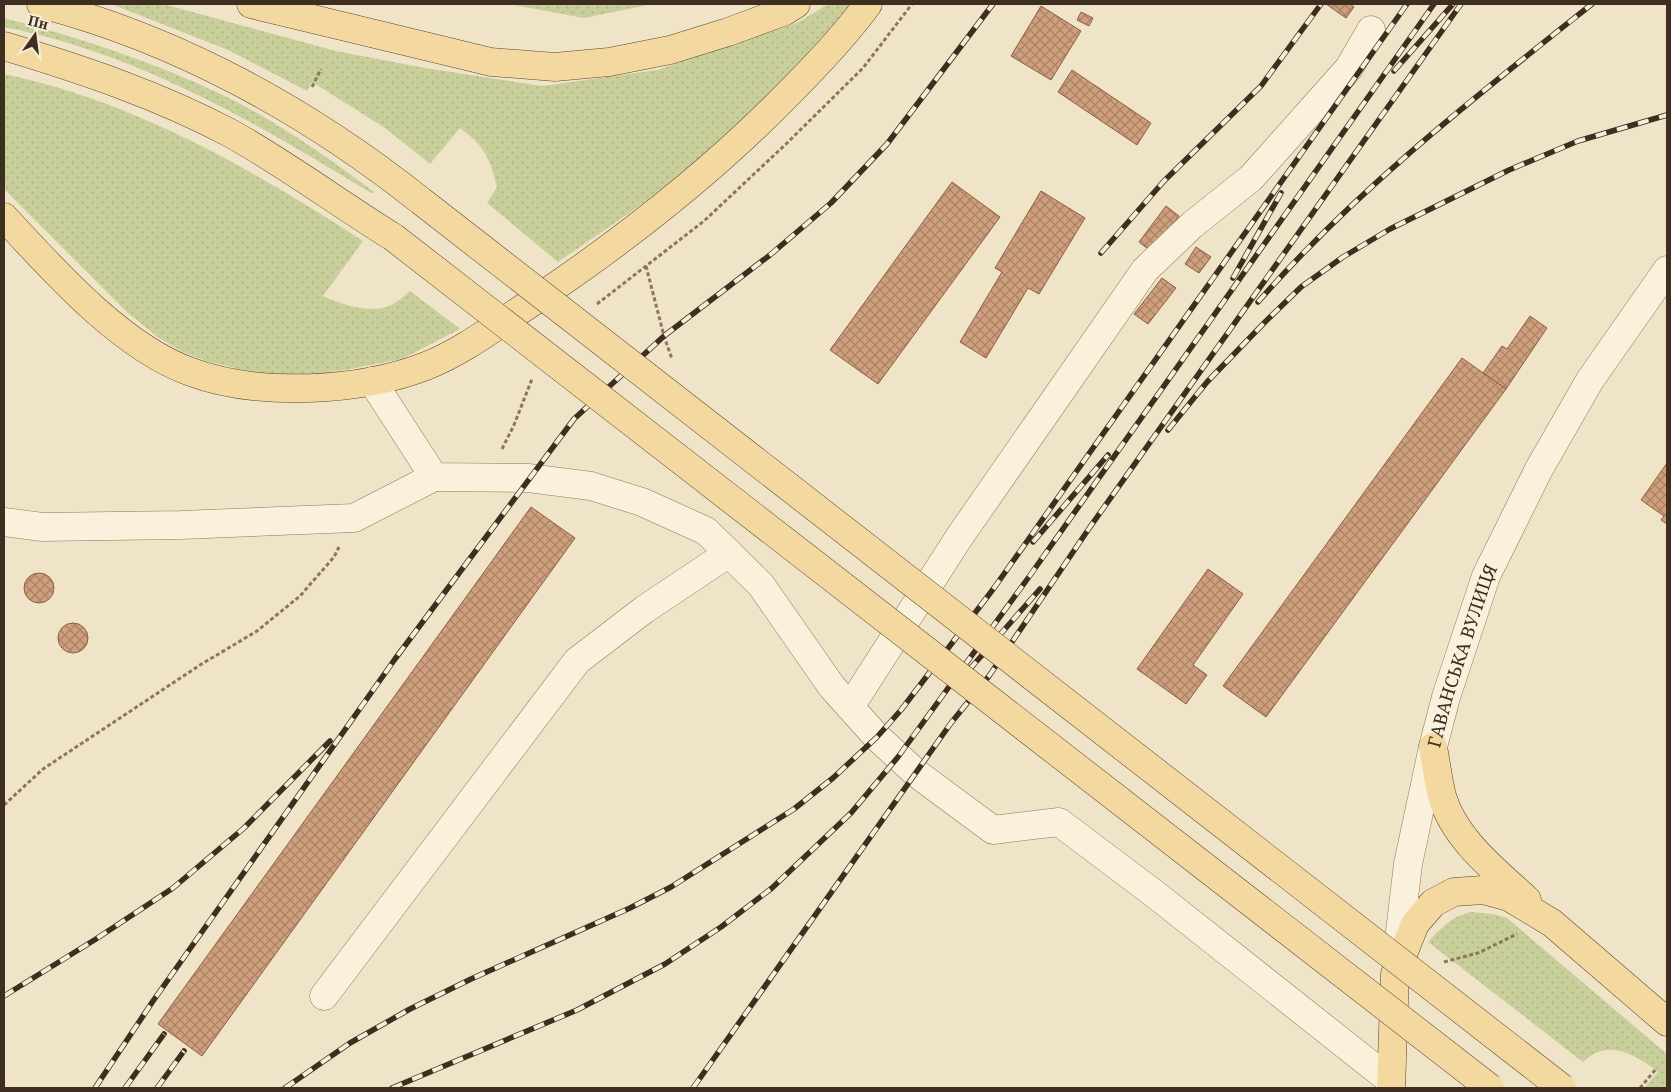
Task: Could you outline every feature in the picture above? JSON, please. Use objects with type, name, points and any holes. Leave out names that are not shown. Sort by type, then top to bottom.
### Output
[{"type":"main road","points":[[41,4],[122,29],[247,86],[380,168],[1562,1088]]},
{"type":"main road","points":[[251,4],[491,62],[555,67],[609,62],[670,50],[728,32],[785,11],[796,4]]},
{"type":"main road","points":[[4,217],[111,324],[154,355],[191,372],[279,390],[372,381],[425,366],[461,349],[618,242],[756,126],[844,37],[868,4]]},
{"type":"main road","points":[[4,46],[125,85],[230,133],[293,171],[393,237],[1490,1088]]},
{"type":"main road","points":[[1433,747],[1442,798],[1456,824],[1477,853],[1552,923],[1667,1022]]},
{"type":"main road","points":[[1395,974],[1415,924],[1433,903],[1454,892],[1483,890],[1509,897],[1552,923]]},
{"type":"main road","name":"ГАВАНСЬКА ВУЛИЦЯ","points":[[1391,1085],[1395,974]]},
{"type":"street","points":[[850,707],[960,536],[1145,270],[1192,226],[1251,178],[1349,68],[1371,30]]},
{"type":"street","name":"ГАВАНСЬКА ВУЛИЦЯ","points":[[1395,974],[1408,864],[1433,747],[1446,697],[1486,576],[1539,469],[1590,380],[1667,270]]},
{"type":"street","points":[[372,381],[434,477]]},
{"type":"street","points":[[4,522],[42,527],[131,526],[354,518],[434,477],[528,478],[590,486],[642,502],[706,531],[729,553],[761,585],[832,686],[898,757],[993,830],[1059,822],[1156,895],[1391,1085]]},
{"type":"street","points":[[324,996],[577,661],[645,609],[729,553]]},
{"type":"path","points":[[592,308],[704,221],[786,144],[863,68],[912,4]]},
{"type":"path","points":[[312,87],[321,70]]},
{"type":"path","points":[[470,478],[500,454],[534,375]]},
{"type":"path","points":[[4,805],[43,769],[200,665],[257,630],[300,596],[334,557],[354,518]]},
{"type":"path","points":[[1395,974],[1478,953],[1520,933]]},
{"type":"path","points":[[1640,1088],[1656,1069]]},
{"type":"green space","points":[[111,4],[163,4],[336,51],[425,68],[542,86],[657,70],[799,22],[828,4],[850,4],[774,88],[713,147],[626,216],[558,262],[487,203],[497,187],[491,167],[481,147],[460,128],[430,164],[385,128],[312,82],[307,91],[228,50]]},
{"type":"green space","points":[[509,4],[653,4],[584,18]]},
{"type":"green space","points":[[4,18],[60,33],[115,51],[223,95],[262,116],[300,140],[374,192],[371,193],[240,117],[149,72],[53,39],[4,27]]},
{"type":"green space","points":[[4,74],[52,86],[99,101],[191,141],[278,188],[363,241],[323,296],[347,305],[375,309],[394,304],[410,291],[460,329],[402,359],[345,370],[299,375],[259,374],[206,361],[183,352],[159,338],[129,314],[4,189]]},
{"type":"green space","points":[[1470,912],[1493,914],[1507,918],[1667,1054],[1667,1088],[1644,1088],[1658,1072],[1640,1059],[1621,1051],[1602,1051],[1592,1055],[1583,1062],[1428,942],[1452,920]]},
{"type":"building","points":[[1326,4],[1350,4],[1354,7],[1346,18]]},
{"type":"building","points":[[1041,6],[1081,31],[1051,80],[1011,56]]},
{"type":"building","points":[[1081,12],[1093,18],[1089,26],[1077,20]]},
{"type":"building","points":[[1072,70],[1151,123],[1137,145],[1058,92]]},
{"type":"building","points":[[952,182],[1000,217],[878,384],[830,350]]},
{"type":"building","points":[[1041,191],[1085,218],[1039,294],[1028,288],[986,358],[960,342],[1002,272],[995,268]]},
{"type":"building","points":[[1166,206],[1179,216],[1152,252],[1139,242]]},
{"type":"building","points":[[1196,247],[1211,257],[1199,273],[1185,264]]},
{"type":"building","points":[[1162,278],[1176,288],[1148,324],[1134,314]]},
{"type":"building","points":[[1530,316],[1547,328],[1506,389],[1483,373],[1502,346],[1507,349]]},
{"type":"building","points":[[1462,358],[1506,389],[1266,717],[1223,686]]},
{"type":"building","points":[[1667,463],[1667,524],[1661,520],[1664,516],[1641,500]]},
{"type":"building","points":[[531,507],[575,538],[202,1056],[158,1024]]},
{"type":"building","points":[[1208,569],[1243,594],[1193,665],[1207,675],[1186,704],[1137,669]]},
{"type":"building","points":[[39,573],[50,577],[54,588],[50,599],[39,603],[28,599],[24,588],[28,577]]},
{"type":"building","points":[[73,623],[84,627],[88,638],[84,649],[73,653],[62,649],[58,638],[62,627]]},
{"type":"railway","points":[[95,1088],[153,1001],[395,659],[574,419],[664,336],[770,255],[831,203],[887,144],[993,4]]},
{"type":"railway","points":[[1101,253],[1164,181],[1261,86],[1321,4]]},
{"type":"railway","points":[[285,1088],[350,1043],[410,1009],[471,979],[630,908],[671,887],[794,809],[833,778],[877,737],[901,710],[994,588],[1407,4]]},
{"type":"railway","points":[[392,1088],[577,1010],[665,964],[721,927],[772,888],[851,813],[898,757],[1031,574],[1434,4]]},
{"type":"railway","points":[[1394,71],[1453,4]]},
{"type":"railway","points":[[693,1088],[951,723],[989,676],[1090,527],[1461,4]]},
{"type":"railway","points":[[1258,302],[1296,261],[1376,183],[1461,109],[1592,4]]},
{"type":"railway","points":[[1168,430],[1207,382],[1265,322],[1301,287],[1343,257],[1390,229],[1509,170],[1578,141],[1667,115]]},
{"type":"railway","points":[[1233,278],[1281,193]]},
{"type":"railway","points":[[1033,542],[1108,455]]},
{"type":"railway","points":[[969,670],[1040,589]]},
{"type":"railway","points":[[4,996],[96,939],[173,888],[244,828],[330,741]]},
{"type":"railway","points":[[125,1088],[164,1034]]},
{"type":"railway","points":[[157,1088],[184,1051]]}]
